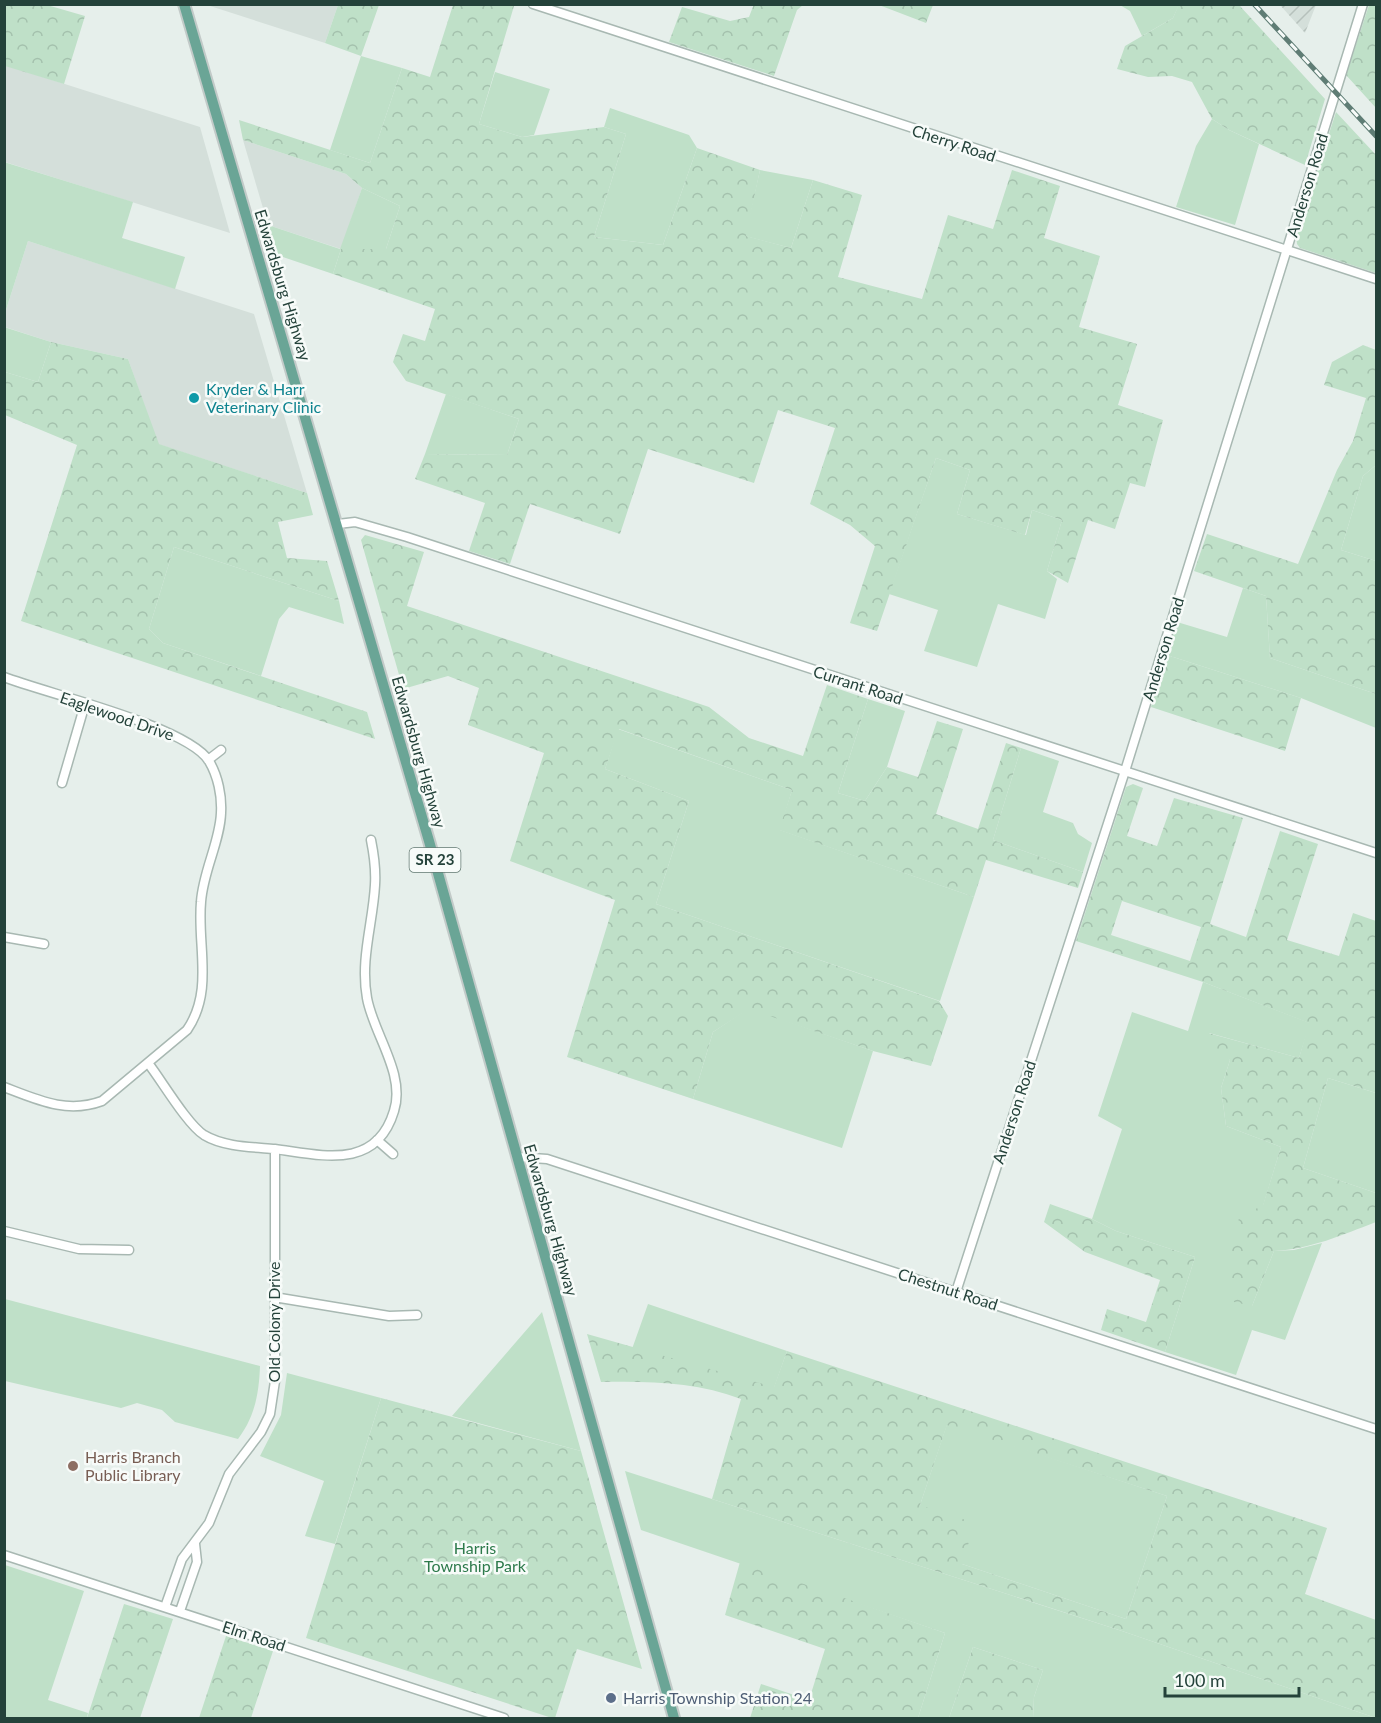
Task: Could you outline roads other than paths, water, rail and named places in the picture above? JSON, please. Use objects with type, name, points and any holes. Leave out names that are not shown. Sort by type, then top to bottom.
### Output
[{"type":"main road","name":"Edwardsburg Highway","points":[[184,4],[338,524],[518,1157],[674,1719]]},
{"type":"street","name":"Cherry Road","points":[[533,4],[1377,279]]},
{"type":"street","name":"Anderson Road","points":[[956,1292],[1125,771],[1364,4]]},
{"type":"street","name":"Currant Road","points":[[338,524],[355,522],[407,537],[1377,853]]},
{"type":"street","name":"Eaglewood Drive","points":[[4,677],[178,736],[208,760]]},
{"type":"street","points":[[62,783],[85,704]]},
{"type":"street","points":[[4,1087],[63,1107],[88,1106],[102,1101],[188,1030],[202,1001],[199,919],[201,891],[221,815],[216,777],[208,760],[221,750]]},
{"type":"street","points":[[148,1064],[192,1124],[204,1134],[237,1145],[331,1157],[347,1156],[363,1151],[377,1140],[394,1111],[397,1095],[394,1077],[367,999],[364,974],[375,884],[371,840]]},
{"type":"street","points":[[4,937],[44,944]]},
{"type":"street","points":[[377,1140],[393,1154]]},
{"type":"street","name":"Old Colony Drive","points":[[165,1606],[182,1559],[209,1522],[229,1474],[252,1448],[270,1414],[275,1381],[274,1149]]},
{"type":"street","name":"Chestnut Road","points":[[518,1157],[547,1159],[1377,1429]]},
{"type":"street","points":[[4,1231],[79,1249],[129,1250]]},
{"type":"street","points":[[274,1297],[389,1316],[417,1315]]},
{"type":"street","name":"Old Colony Drive","points":[[180,1611],[197,1562],[195,1544]]},
{"type":"street","name":"Elm Road","points":[[4,1555],[504,1719]]},
{"type":"railway","points":[[1254,4],[1376,136]]},
{"type":"place","name":"Kryder & Harr Veterinary Clinic","points":[[194,398]]},
{"type":"place","name":"Harris Branch Public Library","points":[[73,1466]]},
{"type":"place","name":"Harris Township Station 24","points":[[611,1698]]},
{"type":"park label","name":"Harris Township Park","points":[[475,1557]]}]
